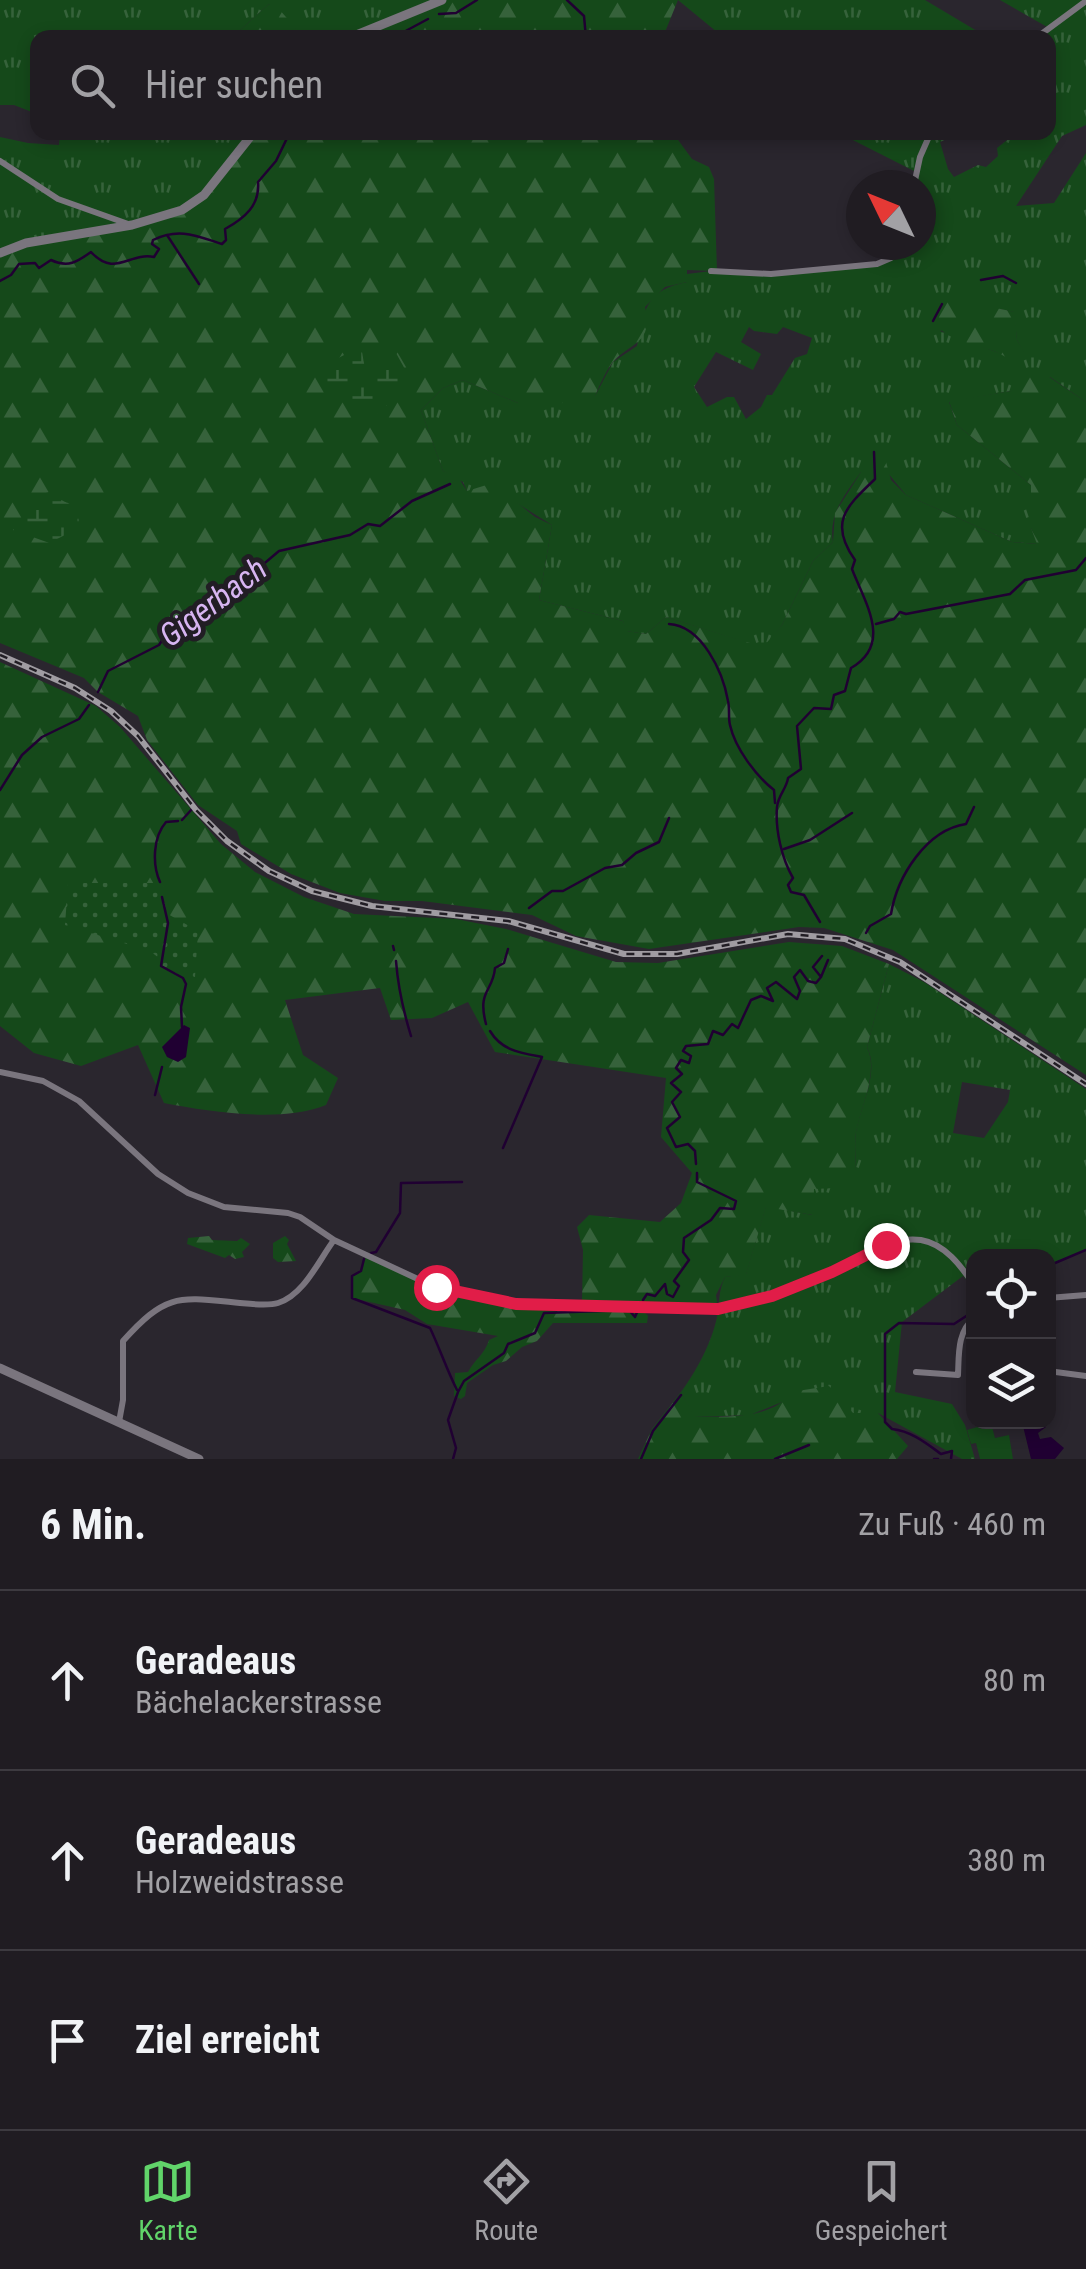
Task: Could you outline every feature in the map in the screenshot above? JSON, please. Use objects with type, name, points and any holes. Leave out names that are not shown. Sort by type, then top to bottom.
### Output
[{"type":"street","points":[[368,30],[442,0]]},
{"type":"street","points":[[1047,30],[1086,1]]},
{"type":"street","points":[[0,253],[26,243],[132,226],[195,203],[248,140]]},
{"type":"street","points":[[917,170],[927,140]]},
{"type":"street","points":[[0,160],[58,198],[102,216],[125,220],[132,226]]},
{"type":"street","points":[[711,271],[771,274],[886,260]]},
{"type":"street","points":[[0,1072],[43,1081],[79,1101],[158,1174],[188,1193],[224,1206],[288,1213],[334,1240],[436,1287],[516,1304],[728,1308],[756,1302],[813,1280],[886,1245],[915,1240],[941,1248],[966,1273]]},
{"type":"street","points":[[120,1422],[123,1341],[142,1321],[166,1304],[188,1297],[278,1304],[302,1285],[334,1240]]},
{"type":"street","points":[[1056,1297],[1086,1295]]},
{"type":"street","points":[[916,1372],[958,1375],[961,1336],[966,1324]]},
{"type":"street","points":[[0,1368],[199,1459]]},
{"type":"street","points":[[1056,1372],[1086,1376]]},
{"type":"green space","points":[[0,0],[442,0],[367,30],[297,30],[269,4],[240,30],[30,30],[30,111],[0,105]]},
{"type":"green space","points":[[442,0],[678,0],[666,30],[369,30]]},
{"type":"green space","points":[[678,0],[925,0],[975,30],[714,30]]},
{"type":"green space","points":[[1000,0],[1086,0],[1086,125],[1062,136],[1016,206],[1054,203],[1086,153],[1086,402],[1050,377],[1011,391],[949,402],[957,425],[1031,485],[1031,528],[1038,544],[1012,542],[906,495],[887,472],[861,472],[836,513],[833,542],[813,561],[782,625],[764,648],[666,617],[646,634],[626,631],[623,621],[539,600],[552,525],[507,497],[467,491],[463,482],[443,471],[421,410],[443,388],[463,380],[518,403],[595,396],[613,362],[637,346],[649,303],[663,290],[687,282],[687,274],[771,274],[887,260],[936,260],[936,170],[912,170],[853,140],[944,140],[940,142],[954,177],[978,165],[986,167],[998,156],[997,148],[1007,140],[1056,140],[1056,30],[1046,30],[1049,28]],"holes":[[[999,309],[1014,312],[1017,340],[1027,358],[1007,356],[940,331]],[[749,327],[777,334],[783,327],[812,338],[807,354],[795,358],[761,407],[746,419],[734,397],[707,407],[694,387],[716,352],[753,370],[761,354],[741,342]]]},
{"type":"green space","points":[[269,4],[278,8],[297,30],[240,30]]},
{"type":"green space","points":[[0,137],[59,145],[59,140],[249,140],[217,181],[182,210],[0,253]]},
{"type":"green space","points":[[248,140],[678,140],[692,159],[709,167],[714,179],[717,271],[687,270],[687,282],[665,287],[645,307],[643,335],[612,363],[594,399],[547,405],[518,403],[463,380],[443,388],[421,410],[443,471],[458,477],[467,491],[493,483],[535,517],[552,525],[539,600],[623,621],[627,631],[646,634],[666,617],[763,647],[782,625],[813,561],[833,542],[835,513],[875,442],[883,451],[891,480],[906,495],[1012,542],[1037,544],[1031,528],[1031,485],[957,425],[949,401],[1011,391],[1036,368],[1086,402],[1086,1075],[893,950],[824,928],[799,927],[649,949],[576,936],[532,915],[422,901],[385,901],[340,893],[291,874],[241,844],[237,831],[198,805],[147,740],[138,716],[98,692],[84,678],[0,643],[0,253],[132,225],[195,203]]},
{"type":"green space","points":[[952,299],[1015,312],[1017,340],[1028,358],[1015,364],[941,330],[934,322],[942,305]]},
{"type":"green space","points":[[361,346],[365,369],[374,368],[374,357],[396,353],[406,371],[395,398],[367,422],[346,398],[331,402],[314,371]]},
{"type":"green space","points":[[53,491],[55,497],[78,508],[79,528],[57,539],[55,545],[13,530],[27,514],[24,499]]},
{"type":"green space","points":[[0,662],[96,706],[120,727],[221,844],[255,872],[304,897],[354,914],[456,919],[506,929],[616,962],[658,963],[789,942],[842,946],[889,964],[867,1047],[870,1078],[855,1137],[856,1172],[861,1174],[858,1187],[814,1189],[813,1215],[766,1207],[746,1275],[725,1277],[716,1295],[718,1309],[582,1303],[583,1250],[577,1227],[589,1215],[660,1222],[681,1203],[692,1173],[661,1137],[666,1078],[495,1052],[468,1002],[432,1018],[391,1020],[380,988],[285,1000],[303,1055],[338,1078],[326,1105],[288,1114],[246,1114],[164,1103],[138,1045],[81,1066],[34,1053],[0,1026]]},
{"type":"green space","points":[[68,883],[163,886],[166,913],[198,931],[195,977],[160,967],[159,958],[150,951],[65,925]]},
{"type":"green space","points":[[889,964],[924,982],[1086,1089],[1086,1251],[1056,1263],[1056,1249],[966,1249],[966,1279],[963,1276],[902,1322],[895,1392],[952,1404],[965,1425],[975,1459],[962,1459],[878,1413],[853,1413],[787,1400],[750,1415],[694,1417],[681,1392],[711,1336],[725,1277],[746,1274],[766,1206],[812,1215],[813,1189],[856,1172],[856,1132],[868,1090],[867,1047]],"holes":[[[962,1082],[1010,1090],[1008,1102],[984,1138],[953,1133]]]},
{"type":"green space","points":[[209,1236],[212,1240],[241,1238],[250,1244],[242,1252],[244,1257],[235,1259],[187,1244],[188,1238]]},
{"type":"green space","points":[[285,1236],[296,1261],[278,1262],[273,1258],[273,1243]]},
{"type":"green space","points":[[367,1256],[413,1278],[494,1301],[641,1308],[648,1316],[647,1323],[553,1323],[537,1341],[467,1383],[461,1399],[454,1396],[455,1373],[468,1372],[489,1340],[498,1336],[427,1324],[405,1310],[352,1298],[352,1276],[361,1271]]},
{"type":"green space","points":[[829,1386],[853,1413],[878,1413],[908,1446],[897,1459],[638,1459],[652,1429],[681,1392],[695,1417],[720,1417],[760,1412],[783,1401],[791,1392]]},
{"type":"green space","points":[[993,1429],[995,1438],[1009,1435],[1013,1459],[980,1459],[967,1430]]},
{"type":"shaded area","points":[[184,1025],[190,1028],[186,1057],[178,1062],[167,1057],[162,1047]]},
{"type":"shaded area","points":[[1024,1429],[1043,1429],[1038,1433],[1040,1439],[1051,1437],[1064,1448],[1055,1459],[1031,1459]]},
{"type":"waterway","points":[[439,14],[456,13],[477,0]]},
{"type":"waterway","points":[[567,0],[584,16],[585,30]]},
{"type":"waterway","points":[[407,30],[428,19]]},
{"type":"waterway","points":[[0,281],[19,264],[35,263],[39,268],[51,260],[67,264],[91,252],[115,264],[154,257],[159,249],[152,244],[153,240],[171,234],[188,234],[222,244],[226,240],[225,229],[254,204],[258,182],[276,161],[286,140]]},
{"type":"waterway","points":[[167,235],[199,284]]},
{"type":"waterway","points":[[981,280],[1003,276],[1016,283]]},
{"type":"waterway","points":[[933,321],[942,304]]},
{"type":"waterway","points":[[820,922],[804,895],[791,892],[788,885],[793,878],[780,844],[777,807],[788,778],[801,769],[797,726],[814,708],[831,709],[834,695],[845,691],[851,668],[871,647],[872,622],[852,569],[855,560],[842,525],[849,506],[875,479],[874,452]]},
{"type":"waterway","name":"Gigerbach","points":[[98,692],[108,671],[159,645],[186,618],[209,610],[279,551],[350,535],[368,524],[380,526],[412,501],[450,484]]},
{"type":"waterway","points":[[876,624],[894,619],[900,612],[1010,594],[1025,580],[1076,570],[1086,558]]},
{"type":"waterway","points":[[669,624],[691,633],[709,652],[725,689],[736,743],[753,769],[774,790],[775,803]]},
{"type":"waterway","name":"Gigerbach","points":[[0,790],[22,755],[42,737],[79,719],[89,705]]},
{"type":"waterway","points":[[866,933],[870,926],[891,914],[907,871],[926,845],[938,835],[966,824],[974,807]]},
{"type":"waterway","points":[[182,820],[192,809]]},
{"type":"waterway","points":[[784,849],[810,840],[852,813]]},
{"type":"waterway","points":[[529,908],[552,891],[563,891],[605,868],[622,865],[659,842],[669,818]]},
{"type":"waterway","points":[[160,882],[155,859],[158,835],[166,822],[178,821]]},
{"type":"waterway","points":[[162,897],[168,923],[161,966],[183,978],[186,984],[182,1027]]},
{"type":"waterway","points":[[393,946],[394,950]]},
{"type":"waterway","points":[[486,1024],[484,998],[495,968],[504,963],[508,949]]},
{"type":"waterway","points":[[696,1164],[695,1151],[688,1144],[676,1147],[667,1128],[680,1117],[672,1102],[681,1092],[671,1083],[682,1074],[676,1068],[681,1060],[689,1063],[691,1056],[683,1051],[686,1046],[708,1044],[713,1031],[723,1035],[732,1024],[738,1028],[751,1000],[761,996],[773,1001],[767,988],[776,982],[797,999],[800,991],[794,977],[800,970],[808,981],[816,983],[821,977],[813,967],[822,956]]},
{"type":"waterway","points":[[821,977],[828,960]]},
{"type":"waterway","points":[[396,961],[411,1036]]},
{"type":"waterway","points":[[490,1031],[506,1047],[542,1057],[503,1148]]},
{"type":"waterway","points":[[155,1095],[162,1067]]},
{"type":"waterway","points":[[643,1300],[647,1294],[655,1296],[665,1284],[667,1294],[673,1297],[679,1286],[674,1281],[689,1260],[683,1252],[684,1238],[711,1220],[720,1208],[734,1209],[736,1201],[697,1182],[697,1173]]},
{"type":"waterway","points":[[371,1253],[376,1252],[400,1213],[401,1183],[462,1182]]},
{"type":"waterway","points":[[1056,1263],[1086,1250]]},
{"type":"waterway","points":[[364,1259],[361,1271],[352,1276],[352,1298],[430,1328],[457,1390]]},
{"type":"waterway","points":[[453,1459],[456,1448],[448,1420],[464,1381],[504,1353],[508,1344],[535,1333],[544,1313],[629,1310],[635,1317],[638,1310]]},
{"type":"waterway","points":[[951,1459],[952,1451],[941,1454],[885,1422],[885,1334],[899,1323],[954,1324],[966,1316]]},
{"type":"waterway","points":[[641,1459],[653,1431],[681,1395]]},
{"type":"waterway","points":[[775,1459],[809,1445]]},
{"type":"railway","points":[[0,655],[75,688],[111,711],[138,736],[196,810],[227,841],[269,871],[312,891],[372,906],[508,921],[624,954],[677,954],[788,934],[845,939],[900,962],[1086,1084]]},
{"type":"route","points":[[436,1287],[516,1304],[718,1309],[772,1296],[886,1245]]}]
